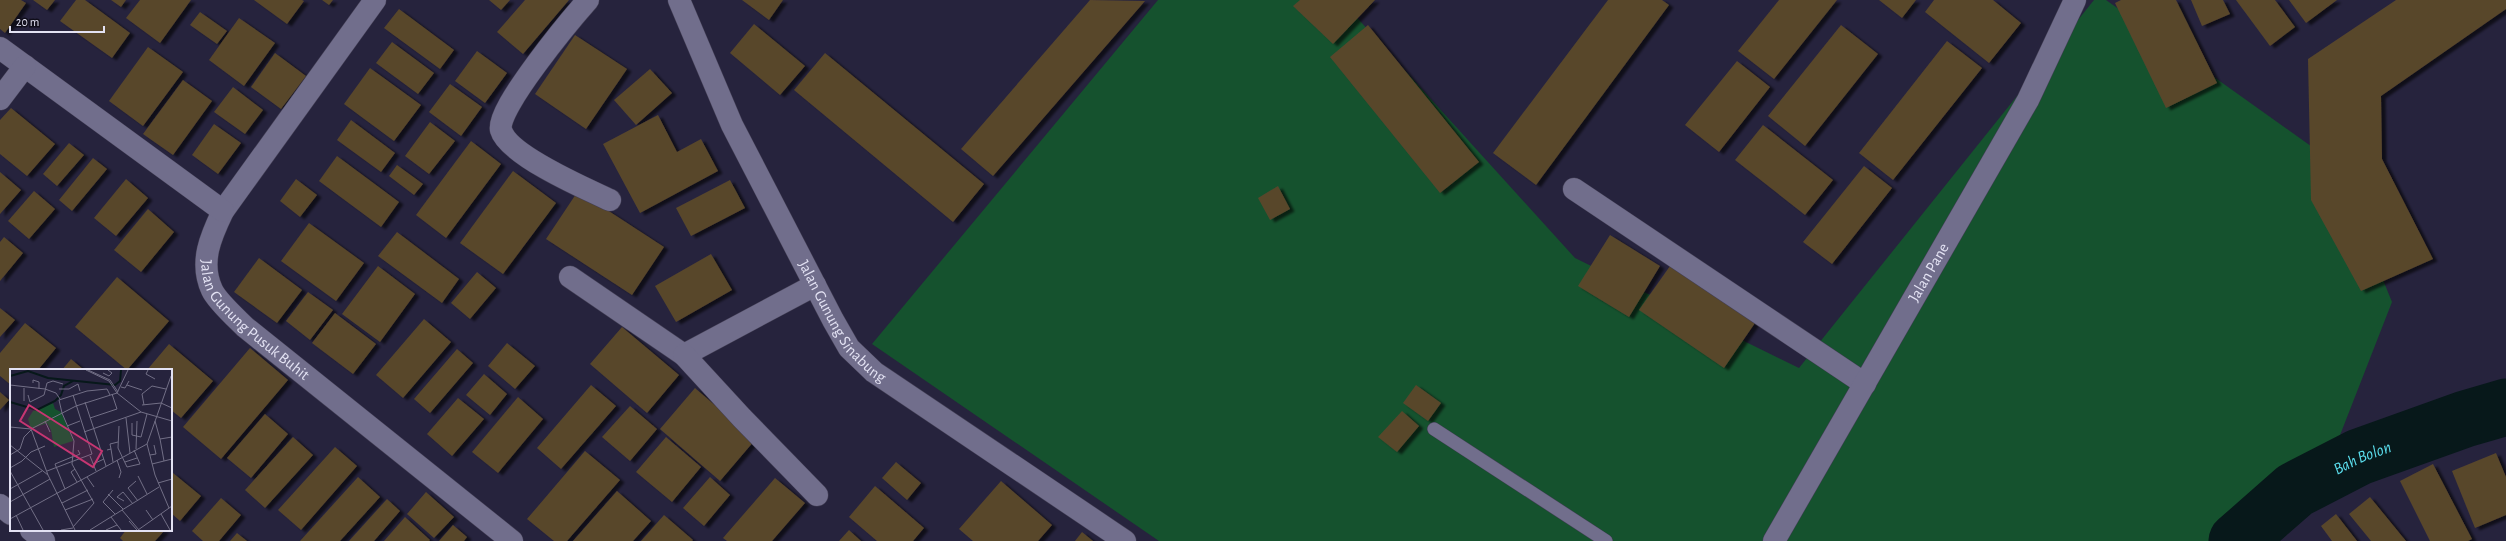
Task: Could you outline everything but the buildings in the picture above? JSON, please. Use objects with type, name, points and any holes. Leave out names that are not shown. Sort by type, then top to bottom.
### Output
[{"type":"street","name":"Jalan Gunung Pusuk Buhit","points":[[375,0],[223,211],[210,238],[206,262],[212,291],[245,327],[512,541]]},
{"type":"street","points":[[588,0],[526,79],[504,112],[500,126],[505,138],[512,145],[551,172],[610,200]]},
{"type":"street","name":"Jalan Gunung Sinabung","points":[[679,0],[732,125],[814,285],[849,348],[874,372],[1125,541]]},
{"type":"street","name":"Jalan Pane","points":[[1774,541],[2028,100],[2075,0]]},
{"type":"street","points":[[0,48],[223,211]]},
{"type":"street","points":[[0,99],[25,66]]},
{"type":"street","points":[[1574,189],[1865,384]]},
{"type":"street","points":[[570,277],[684,355],[742,418],[817,494]]},
{"type":"street","points":[[684,355],[814,285]]},
{"type":"street","points":[[0,505],[10,513]]},
{"type":"street","points":[[32,531],[44,541]]},
{"type":"lane","points":[[1434,429],[1606,541]]},
{"type":"green space","points":[[1158,0],[1341,0],[1575,258],[1799,368],[2094,0],[2106,0],[2336,164],[2392,302],[2335,448],[2215,541],[1159,541],[872,344]]},
{"type":"waterway","name":"Bah Bolon","points":[[2237,541],[2295,490],[2359,457],[2465,419],[2506,407]]}]
